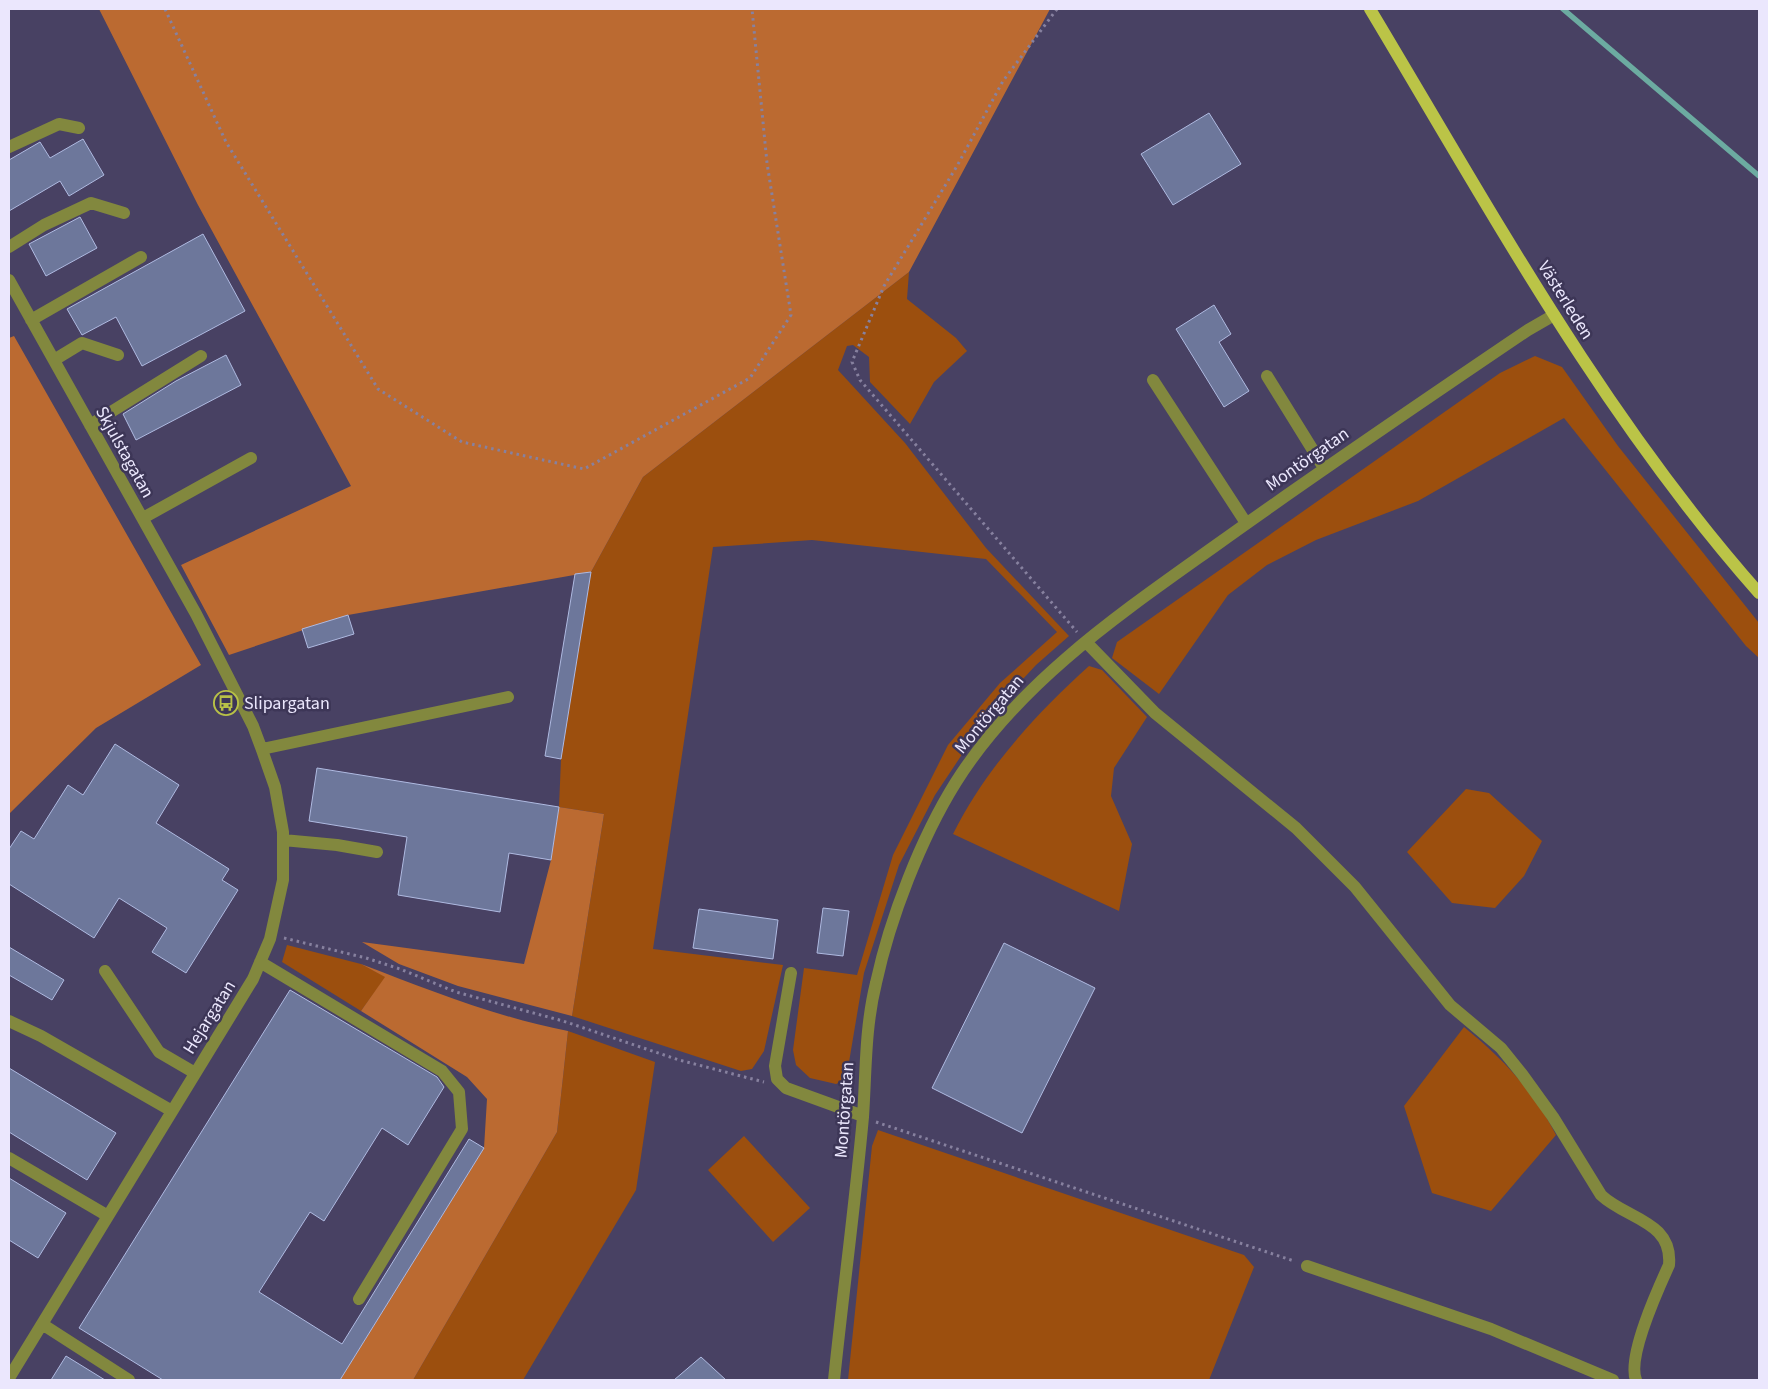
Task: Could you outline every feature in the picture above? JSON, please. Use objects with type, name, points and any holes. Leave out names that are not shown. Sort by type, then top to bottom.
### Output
[{"type":"main road","name":"Västerleden","points":[[1370,9],[1554,315],[1636,438],[1708,532],[1759,593]]},
{"type":"street","points":[[9,147],[59,124],[79,128]]},
{"type":"street","points":[[9,247],[44,226],[91,203],[124,213]]},
{"type":"street","points":[[31,320],[142,256]]},
{"type":"street","name":"Skjulstagatan","points":[[9,280],[210,641]]},
{"type":"street","name":"Montörgatan","points":[[834,1380],[863,1116],[868,1026],[876,983],[887,940],[932,827],[957,780],[995,730],[1038,683],[1086,642],[1246,523],[1324,468],[1554,315]]},
{"type":"street","points":[[54,360],[82,343],[118,355]]},
{"type":"street","points":[[90,425],[201,356]]},
{"type":"street","points":[[1267,376],[1324,468]]},
{"type":"street","points":[[1153,380],[1246,523]]},
{"type":"street","points":[[143,518],[251,458]]},
{"type":"street","name":"Hejargatan","points":[[9,1378],[253,979],[271,935],[283,880],[283,840],[275,787],[262,748],[210,641]]},
{"type":"street","points":[[1086,642],[1155,714],[1296,828],[1329,859],[1355,887],[1450,1004],[1501,1048],[1517,1067],[1553,1117],[1601,1195],[1610,1203],[1657,1230],[1666,1240],[1670,1254],[1669,1265],[1637,1348],[1634,1364],[1636,1380]]},
{"type":"street","points":[[262,748],[508,697]]},
{"type":"street","points":[[283,840],[337,845],[377,852]]},
{"type":"street","points":[[260,962],[442,1071],[460,1092],[462,1129],[359,1299]]},
{"type":"street","points":[[105,970],[158,1052],[195,1073]]},
{"type":"street","points":[[791,973],[775,1066],[778,1079],[786,1088],[863,1116]]},
{"type":"street","points":[[9,1021],[41,1036],[172,1111]]},
{"type":"street","points":[[9,1158],[108,1216]]},
{"type":"street","points":[[1307,1266],[1492,1329],[1613,1380]]},
{"type":"street","points":[[42,1324],[129,1380]]},
{"type":"path","points":[[165,9],[226,142],[378,389],[462,442],[584,469],[750,378],[790,315],[767,163],[752,9]]},
{"type":"path","points":[[1057,9],[1003,81],[957,166],[884,286],[852,362],[860,380],[1086,642]]},
{"type":"path","points":[[271,935],[366,958],[400,969],[456,992],[563,1021],[679,1060],[786,1088]]},
{"type":"path","points":[[863,1116],[912,1135],[1307,1266]]},
{"type":"shaded area","points":[[99,9],[1050,9],[909,272],[643,477],[591,572],[348,615],[229,655],[181,565],[351,486],[198,205]]},
{"type":"shaded area","points":[[909,272],[907,299],[956,338],[967,351],[934,382],[910,424],[870,382],[869,357],[853,345],[847,346],[838,370],[905,443],[986,548],[1069,636],[1036,665],[985,720],[935,795],[899,865],[864,973],[846,1080],[836,1084],[810,1078],[796,1065],[793,1050],[804,968],[857,975],[893,855],[948,745],[1000,683],[1057,632],[986,559],[812,540],[713,547],[653,949],[783,965],[764,1051],[752,1069],[741,1071],[572,1016],[604,814],[559,807],[561,759],[591,572],[643,477]]},
{"type":"shaded area","points":[[14,336],[201,665],[96,728],[9,814],[9,338]]},
{"type":"shaded area","points":[[1535,356],[1562,367],[1618,446],[1759,623],[1759,658],[1746,646],[1564,418],[1418,501],[1316,540],[1267,565],[1228,595],[1159,694],[1112,658],[1117,642],[1500,373]]},
{"type":"shaded area","points":[[1089,666],[1102,670],[1147,717],[1114,768],[1111,796],[1132,844],[1119,911],[953,834],[981,787],[1013,744],[1031,723]]},
{"type":"shaded area","points":[[1466,789],[1489,793],[1542,841],[1524,876],[1495,908],[1452,903],[1407,852]]},
{"type":"shaded area","points":[[559,807],[604,814],[572,1016],[458,986],[399,964],[362,942],[524,964],[551,860]]},
{"type":"shaded area","points":[[287,945],[361,964],[386,977],[361,1011],[282,962]]},
{"type":"shaded area","points":[[361,964],[489,1011],[568,1031],[557,1132],[413,1380],[340,1380],[484,1148],[487,1099],[467,1077],[361,1011],[385,977]]},
{"type":"shaded area","points":[[1464,1027],[1516,1076],[1538,1104],[1556,1135],[1491,1211],[1432,1193],[1404,1106]]},
{"type":"shaded area","points":[[568,1031],[655,1062],[636,1190],[523,1380],[413,1380],[557,1132]]},
{"type":"shaded area","points":[[878,1130],[1244,1255],[1254,1267],[1209,1380],[848,1380],[872,1146]]},
{"type":"shaded area","points":[[744,1136],[810,1208],[773,1242],[708,1170]]},
{"type":"building","points":[[1209,113],[1241,164],[1173,205],[1141,154]]},
{"type":"building","points":[[83,139],[104,175],[69,196],[60,181],[9,211],[9,160],[40,142],[50,158]]},
{"type":"building","points":[[80,217],[97,248],[46,276],[29,244]]},
{"type":"building","points":[[203,234],[245,311],[142,366],[116,317],[82,335],[67,309]]},
{"type":"building","points":[[1214,305],[1231,334],[1219,342],[1249,391],[1224,407],[1176,329]]},
{"type":"building","points":[[226,355],[241,385],[136,440],[123,414],[176,381]]},
{"type":"building","points":[[591,572],[561,759],[545,756],[575,574]]},
{"type":"building","points":[[348,615],[354,634],[308,648],[302,629]]},
{"type":"building","points":[[115,744],[179,785],[156,823],[229,869],[222,880],[238,890],[186,973],[152,952],[167,928],[119,898],[94,938],[9,884],[9,849],[21,831],[34,839],[68,785],[83,795]]},
{"type":"building","points":[[317,768],[559,807],[551,860],[509,853],[500,912],[398,895],[407,837],[309,821]]},
{"type":"building","points":[[823,908],[849,911],[843,956],[817,953]]},
{"type":"building","points":[[699,909],[778,920],[773,959],[693,948]]},
{"type":"building","points":[[1004,943],[1095,988],[1022,1133],[932,1088]]},
{"type":"building","points":[[9,947],[64,980],[52,1000],[9,975]]},
{"type":"building","points":[[290,990],[437,1077],[444,1087],[408,1145],[382,1128],[324,1221],[310,1212],[259,1292],[342,1344],[469,1139],[484,1148],[340,1380],[163,1380],[79,1328]]},
{"type":"building","points":[[9,1068],[116,1133],[87,1180],[9,1132]]},
{"type":"building","points":[[9,1178],[66,1213],[38,1258],[9,1240]]},
{"type":"building","points":[[66,1356],[105,1380],[51,1380]]},
{"type":"building","points":[[701,1357],[726,1380],[674,1380]]},
{"type":"waterway","points":[[1563,9],[1759,176]]},
{"type":"place","name":"Slipargatan","points":[[226,703]]}]
